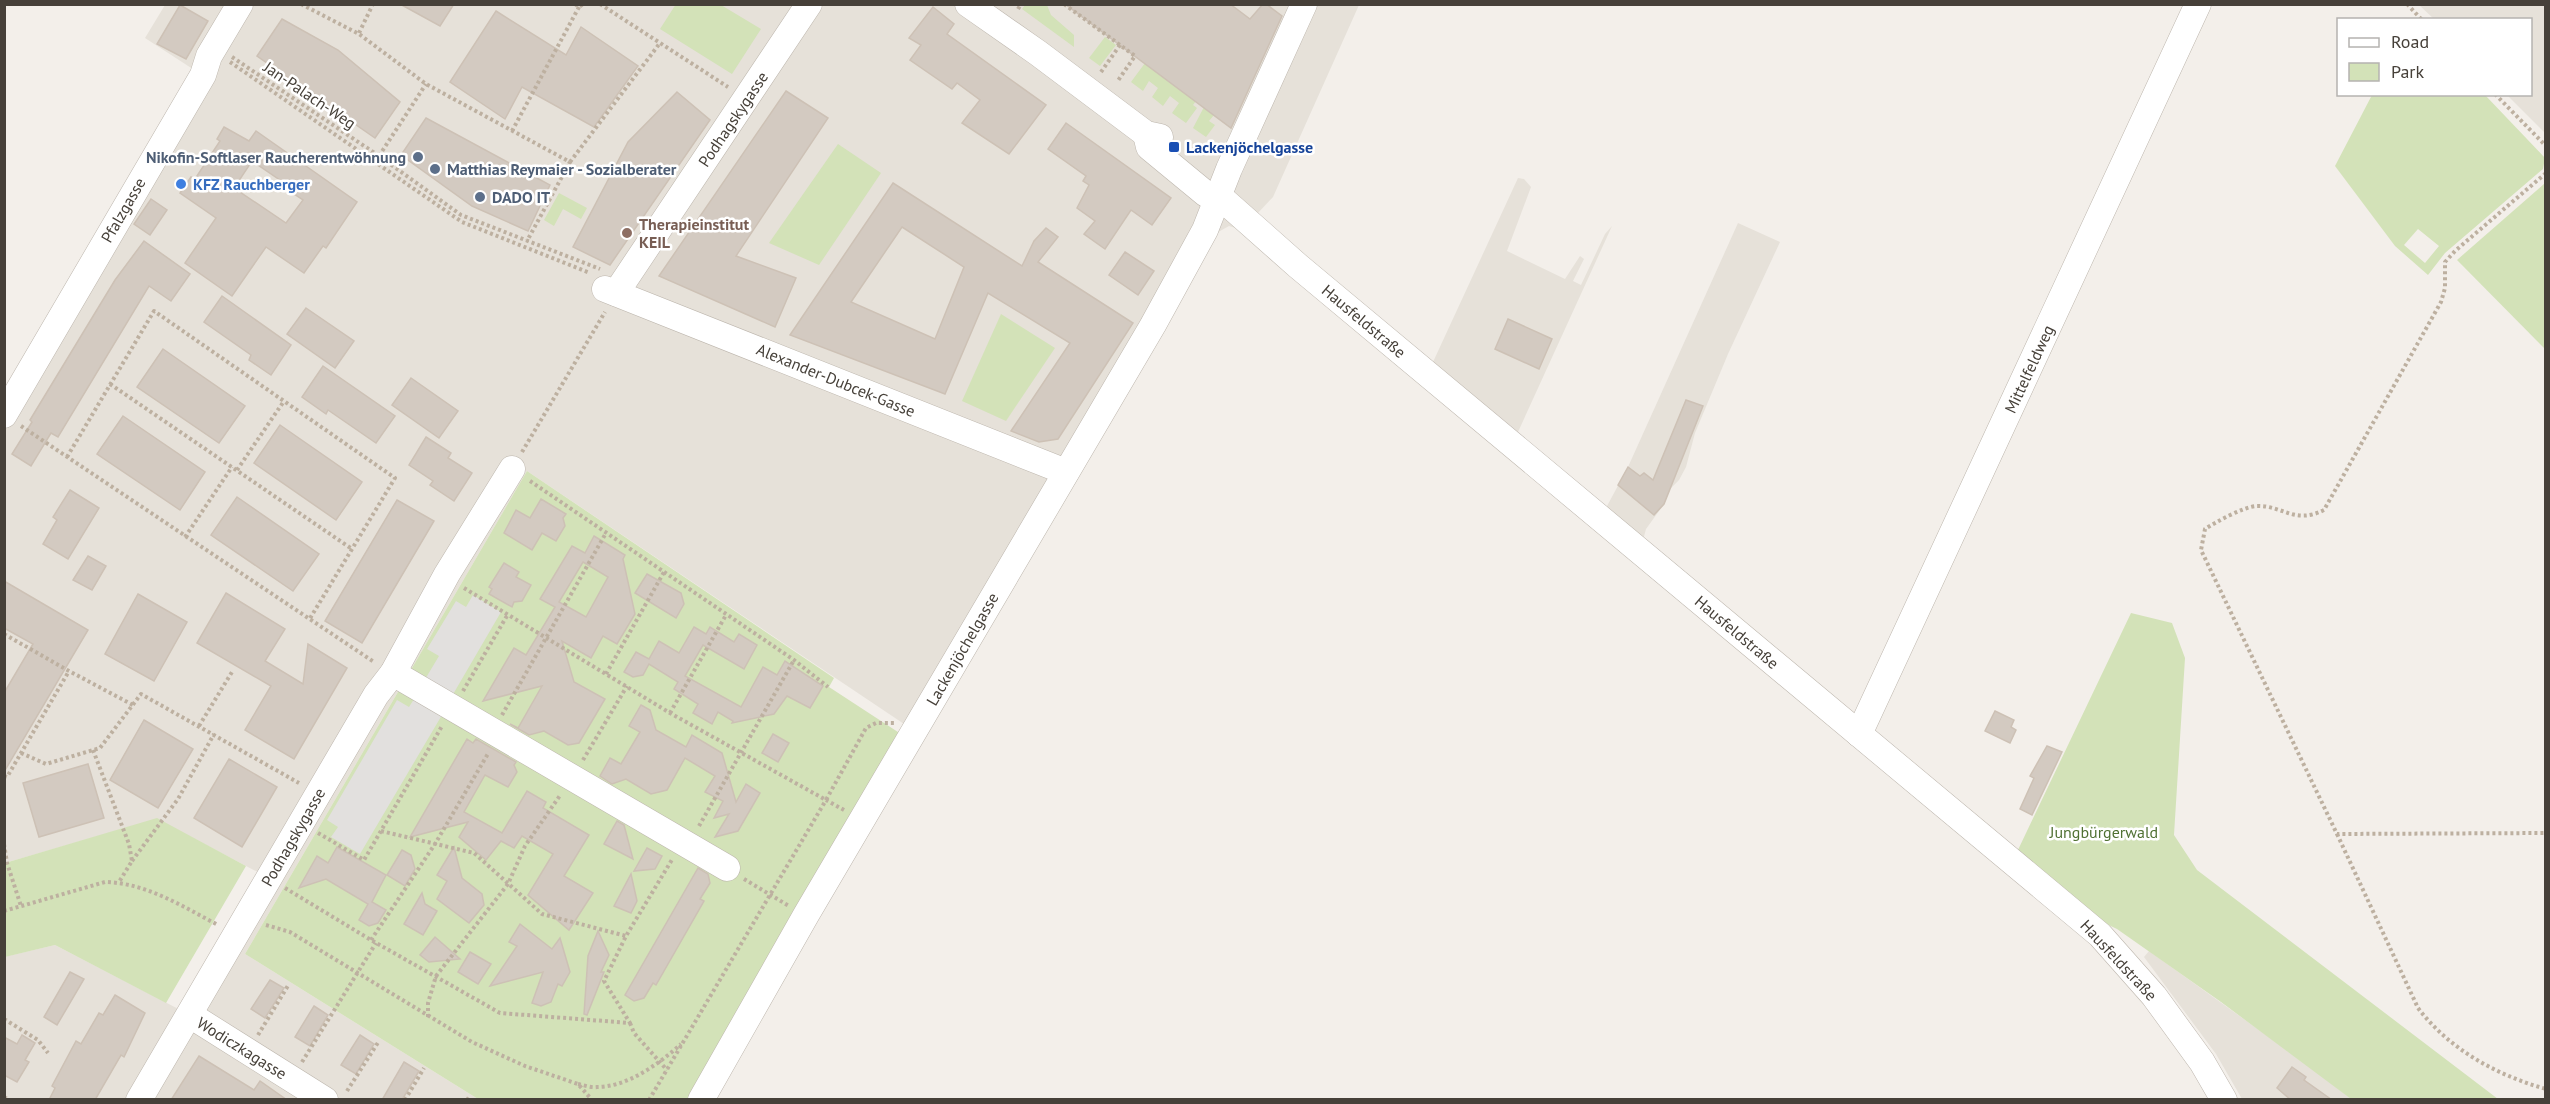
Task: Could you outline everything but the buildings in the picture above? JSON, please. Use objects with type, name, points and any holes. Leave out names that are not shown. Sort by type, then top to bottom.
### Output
[{"type":"street","name":"Podhagskygasse","points":[[616,287],[810,4]]},
{"type":"street","name":"Hausfeldstraße","points":[[968,4],[1003,11],[1146,134],[1149,147],[1206,194],[1218,195],[1298,266],[2100,935],[2154,996],[2202,1062],[2224,1100]]},
{"type":"street","name":"Lackenjöchelgasse","points":[[701,1100],[806,915],[1205,230],[1228,169],[1304,4]]},
{"type":"street","name":"Mittelfeldweg","points":[[1859,734],[2198,4]]},
{"type":"street","name":"Pfalzgasse","points":[[8,418],[203,75],[209,56],[236,6]]},
{"type":"street","name":"Alexander-Dubcek-Gasse","points":[[616,287],[1066,472]]},
{"type":"street","name":"Podhagskygasse","points":[[139,1100],[376,695],[393,673],[519,474]]},
{"type":"street","points":[[393,673],[727,868]]},
{"type":"street","name":"Wodiczkagasse","points":[[190,1015],[249,1038],[336,1095]]},
{"type":"path","points":[[301,4],[359,33],[426,84],[570,162]]},
{"type":"path","points":[[359,33],[373,4]]},
{"type":"path","points":[[600,4],[737,92]]},
{"type":"path","points":[[1003,11],[1022,4]]},
{"type":"path","points":[[1064,4],[1135,56],[1117,82]]},
{"type":"path","points":[[2407,4],[2420,18]]},
{"type":"path","points":[[512,131],[579,5]]},
{"type":"path","points":[[527,241],[570,162],[660,43]]},
{"type":"path","points":[[1101,72],[1120,45]]},
{"type":"path","name":"Jan-Palach-Weg","points":[[227,53],[379,156],[461,215],[527,241],[616,287]]},
{"type":"path","points":[[379,156],[426,84]]},
{"type":"path","points":[[2497,96],[2546,146]]},
{"type":"path","points":[[2546,173],[2445,262],[2445,288],[2441,302],[2324,510],[2312,516],[2297,516],[2272,508],[2255,506],[2214,523],[2205,529],[2201,541],[2201,550],[2418,1008],[2432,1026],[2491,1068],[2520,1082],[2546,1089]]},
{"type":"path","points":[[616,287],[519,474],[794,660],[828,687]]},
{"type":"path","points":[[67,457],[154,311],[395,478],[309,620]]},
{"type":"path","points":[[110,384],[352,549]]},
{"type":"path","points":[[185,537],[284,401]]},
{"type":"path","points":[[8,418],[309,620],[393,673]]},
{"type":"path","points":[[302,1063],[435,844],[606,532]]},
{"type":"path","points":[[606,674],[664,572]]},
{"type":"path","points":[[451,579],[670,713],[862,819]]},
{"type":"path","points":[[314,830],[364,860],[508,614]]},
{"type":"path","points":[[670,713],[726,615]]},
{"type":"path","points":[[4,634],[133,705]]},
{"type":"path","points":[[667,1070],[634,1033],[604,981],[626,936],[685,844],[794,660]]},
{"type":"path","points":[[5,778],[69,671]]},
{"type":"path","points":[[199,726],[232,672]]},
{"type":"path","points":[[428,1017],[436,976],[508,884],[525,846],[571,779],[627,686]]},
{"type":"path","points":[[21,753],[46,764],[100,748],[141,694],[299,783]]},
{"type":"path","points":[[649,1100],[771,895],[866,728],[876,723],[917,726]]},
{"type":"path","points":[[119,882],[178,799],[214,734]]},
{"type":"path","points":[[93,750],[129,844],[132,861]]},
{"type":"path","points":[[381,831],[474,853],[542,914],[626,936]]},
{"type":"path","points":[[2337,834],[2546,833]]},
{"type":"path","points":[[4,844],[7,862],[21,906]]},
{"type":"path","points":[[727,868],[806,915]]},
{"type":"path","points":[[4,911],[105,882],[119,882],[141,887],[237,934]]},
{"type":"path","points":[[281,886],[500,1013],[630,1023]]},
{"type":"path","points":[[260,922],[290,932],[428,1017],[497,1054],[578,1084],[596,1088],[618,1083],[660,1062],[683,1042]]},
{"type":"path","points":[[249,1038],[289,984]]},
{"type":"path","points":[[4,1019],[38,1040],[48,1053]]},
{"type":"path","points":[[336,1095],[379,1041]]},
{"type":"path","points":[[405,1100],[424,1068]]},
{"type":"path","points":[[578,1084],[592,1100]]},
{"type":"path","points":[[4,1097],[9,1100]]},
{"type":"shaded area","points":[[165,5],[1359,5],[1273,197],[1242,230],[1229,226],[1212,239],[910,728],[527,471],[245,954],[478,1099],[5,1099],[4,957],[55,945],[190,1015],[269,878],[157,819],[5,863],[5,415],[202,75],[145,38]]},
{"type":"shaded area","points":[[2419,5],[2545,5],[2545,133],[2508,96],[2532,96],[2532,18],[2433,18]]},
{"type":"shaded area","points":[[1518,178],[1524,179],[1531,187],[1507,251],[1565,279],[1580,256],[1584,259],[1573,281],[1581,285],[1605,234],[1612,226],[1518,432],[1433,362]]},
{"type":"shaded area","points":[[1738,223],[1780,242],[1728,354],[1695,433],[1686,467],[1646,529],[1642,544],[1606,508],[1628,467]]},
{"type":"shaded area","points":[[473,595],[501,612],[452,696],[424,681],[439,656],[427,649],[456,601],[466,607]]},
{"type":"shaded area","points":[[414,699],[442,715],[360,854],[331,837],[338,827],[327,820],[397,700],[409,707]]},
{"type":"shaded area","points":[[2149,951],[2312,1068],[2351,1099],[2242,1099],[2216,1054],[2144,957]]},
{"type":"green space","points":[[676,4],[721,5],[761,29],[732,74],[660,29]]},
{"type":"green space","points":[[1025,5],[1047,5],[1051,15],[1074,35],[1074,47],[1022,9]]},
{"type":"green space","points":[[1105,37],[1116,45],[1100,66],[1089,58]]},
{"type":"green space","points":[[1145,63],[1196,101],[1193,105],[1197,108],[1186,123],[1172,113],[1179,103],[1170,96],[1163,106],[1152,97],[1158,88],[1149,81],[1143,91],[1131,82]]},
{"type":"green space","points":[[2371,96],[2486,96],[2545,158],[2543,169],[2445,253],[2428,275],[2395,246],[2335,166]],"holes":[[[2418,229],[2439,246],[2425,263],[2404,245]]]},
{"type":"green space","points":[[1204,107],[1214,115],[1209,121],[1215,125],[1206,137],[1193,128]]},
{"type":"green space","points":[[838,144],[881,173],[819,265],[769,243]]},
{"type":"green space","points":[[2545,183],[2545,349],[2457,260]]},
{"type":"green space","points":[[559,193],[587,208],[581,219],[563,209],[554,226],[544,220]]},
{"type":"green space","points":[[1001,314],[1055,348],[1006,421],[962,401]]},
{"type":"green space","points":[[527,471],[834,678],[829,687],[901,734],[689,1099],[478,1099],[245,954]]},
{"type":"green space","name":"Jungbürgerwald","points":[[2131,613],[2172,623],[2185,658],[2174,835],[2197,870],[2498,1099],[2351,1099],[2221,1002],[2117,929],[2094,918],[2017,852]]},
{"type":"green space","points":[[157,818],[246,866],[166,1003],[55,945],[5,957],[5,863]]},
{"type":"place","name":"Lackenjöchelgasse","points":[[1174,147]]},
{"type":"place","name":"Nikofin-Softlaser Raucherentwöhnung","points":[[418,157]]},
{"type":"place","name":"Matthias Reymaier - Sozialberater","points":[[435,169]]},
{"type":"place","name":"KFZ Rauchberger","points":[[181,184]]},
{"type":"place","name":"DADO IT","points":[[480,197]]},
{"type":"place","name":"Therapieinstitut KEIL","points":[[627,233]]}]
